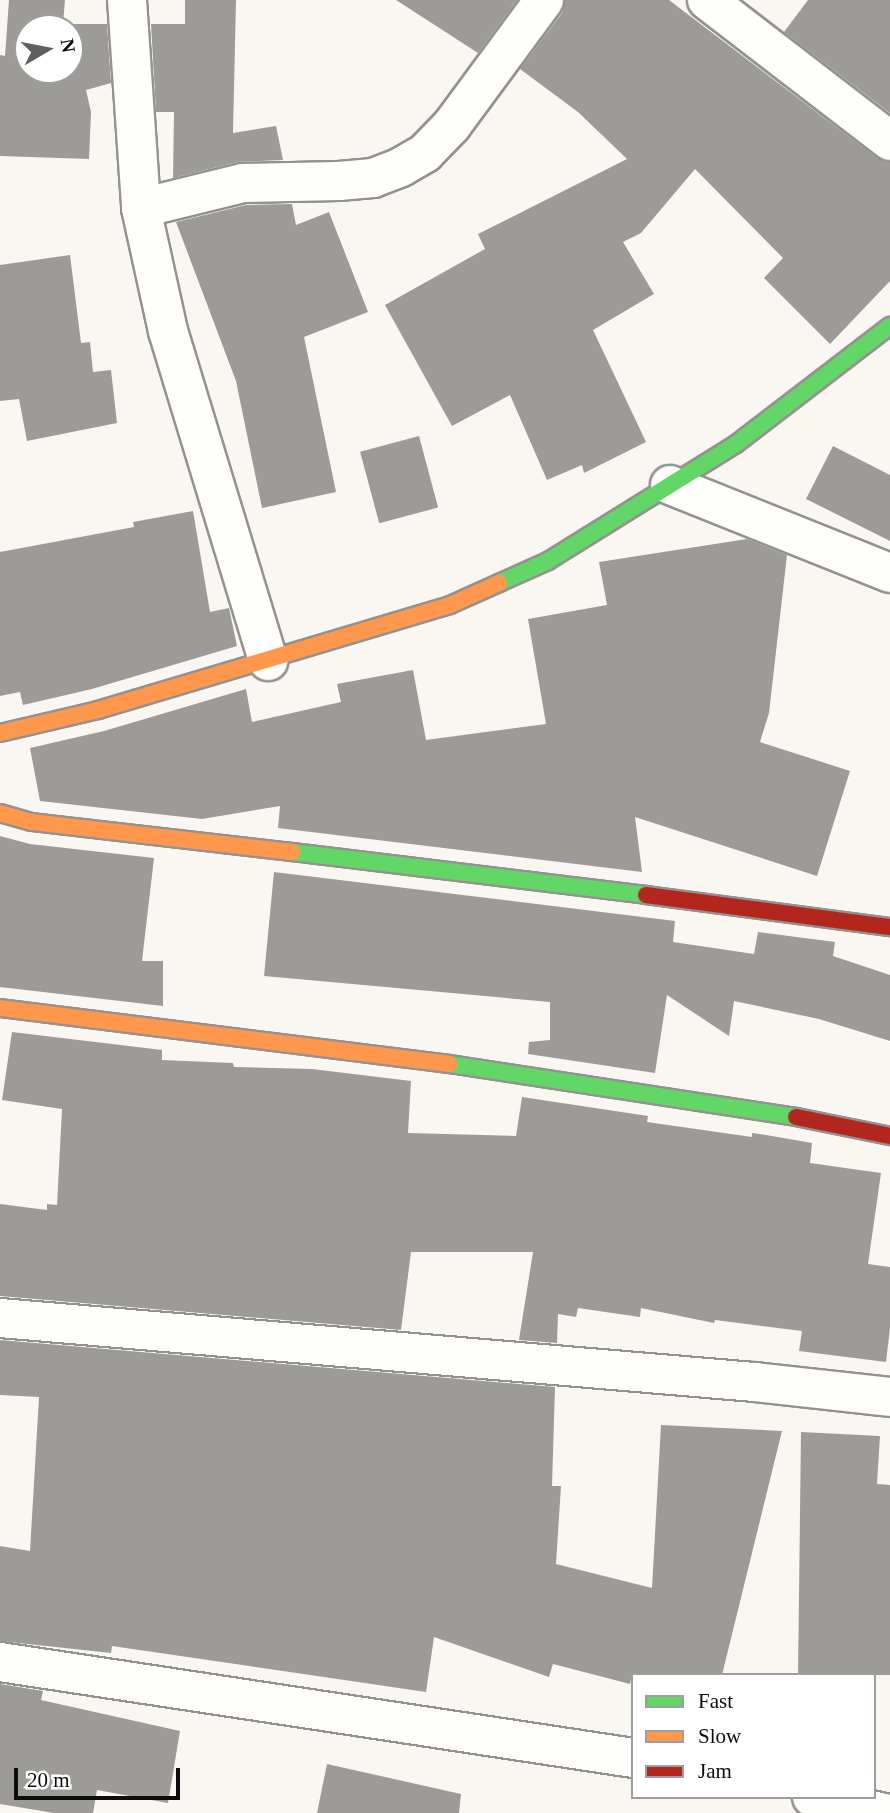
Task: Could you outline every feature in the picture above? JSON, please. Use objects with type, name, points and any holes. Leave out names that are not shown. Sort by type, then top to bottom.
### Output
[{"type":"street","points":[[127,0],[141,208],[168,331],[268,661]]},
{"type":"street","points":[[141,208],[243,183],[373,178],[401,167],[425,152],[452,125],[544,0]]},
{"type":"street","points":[[707,0],[890,141]]},
{"type":"street","points":[[0,733],[98,710],[450,605],[548,561],[736,444],[890,326]]},
{"type":"street","points":[[670,485],[890,573]]},
{"type":"street","points":[[0,813],[32,822],[513,877],[890,927]]},
{"type":"street","points":[[0,1009],[449,1064],[783,1115],[890,1136]]},
{"type":"street","points":[[0,1318],[740,1381],[890,1397]]},
{"type":"street","points":[[0,1662],[631,1758]]},
{"type":"street","points":[[820,1799],[884,1813]]},
{"type":"building","points":[[9,0],[65,0],[64,14],[14,14],[14,84],[84,84],[84,24],[107,24],[111,83],[86,90],[91,112],[89,159],[0,156],[0,55],[5,56]]},
{"type":"building","points":[[185,0],[236,0],[233,133],[276,126],[283,160],[238,162],[173,178],[174,112],[156,112],[151,24],[185,24]]},
{"type":"building","points":[[396,0],[517,0],[478,53]]},
{"type":"building","points":[[565,0],[669,0],[877,158],[890,162],[890,281],[830,344],[764,278],[783,258],[695,169],[641,233],[623,242],[654,294],[593,330],[646,442],[584,473],[582,465],[547,480],[510,395],[452,426],[385,305],[485,249],[478,234],[627,159],[578,112],[520,69],[562,13]]},
{"type":"building","points":[[808,0],[890,0],[890,113],[784,32]]},
{"type":"building","points":[[292,204],[296,225],[329,212],[368,312],[304,337],[336,492],[262,508],[236,381],[176,222],[246,205]]},
{"type":"building","points":[[70,255],[81,343],[90,342],[93,372],[111,370],[117,423],[27,441],[19,399],[0,401],[0,265]]},
{"type":"building","points":[[419,436],[438,507],[379,523],[360,452]]},
{"type":"building","points":[[833,446],[890,475],[890,541],[806,499]]},
{"type":"building","points":[[193,511],[210,612],[229,608],[237,646],[92,689],[23,705],[20,692],[0,696],[0,552],[134,527],[133,522]]},
{"type":"building","points":[[747,539],[787,555],[769,713],[760,742],[850,771],[817,876],[635,817],[642,872],[278,828],[280,806],[202,819],[40,801],[30,748],[104,731],[246,689],[252,722],[341,702],[337,684],[413,670],[426,740],[546,724],[528,619],[607,605],[599,562]]},
{"type":"building","points":[[0,836],[30,844],[154,858],[142,961],[163,961],[163,1006],[0,987]]},
{"type":"building","points":[[274,872],[675,921],[673,942],[754,954],[758,932],[835,942],[833,956],[890,975],[890,1041],[819,1019],[734,1001],[729,1036],[667,995],[655,1073],[528,1054],[529,1042],[550,1040],[550,1002],[264,976]]},
{"type":"building","points":[[12,1032],[162,1050],[162,1060],[233,1063],[234,1067],[312,1069],[411,1081],[408,1133],[516,1136],[522,1097],[648,1116],[647,1122],[752,1137],[752,1133],[812,1143],[810,1163],[881,1173],[868,1264],[890,1267],[890,1328],[886,1362],[799,1351],[802,1331],[715,1320],[714,1323],[641,1308],[640,1317],[578,1308],[576,1317],[558,1314],[557,1343],[519,1340],[533,1252],[411,1252],[401,1330],[0,1296],[0,1204],[47,1210],[47,1204],[57,1205],[62,1109],[2,1100]]},
{"type":"building","points":[[0,1340],[555,1387],[552,1486],[561,1486],[556,1564],[652,1588],[661,1425],[782,1431],[722,1673],[631,1673],[630,1684],[553,1664],[549,1677],[434,1637],[426,1692],[112,1646],[111,1653],[0,1641],[0,1546],[30,1551],[39,1397],[0,1395]]},
{"type":"building","points":[[801,1432],[880,1436],[877,1484],[890,1485],[890,1675],[798,1673]]},
{"type":"building","points":[[0,1684],[43,1691],[41,1700],[180,1731],[168,1803],[97,1790],[93,1813],[54,1813],[0,1804]]},
{"type":"building","points":[[327,1764],[461,1794],[459,1813],[317,1813]]},
{"type":"traffic: fast","points":[[499,583],[548,561],[736,444],[890,326]]},
{"type":"traffic: fast","points":[[292,852],[646,895]]},
{"type":"traffic: fast","points":[[450,1064],[796,1117]]},
{"type":"traffic: slow","points":[[0,733],[98,710],[450,605],[499,583]]},
{"type":"traffic: slow","points":[[0,813],[32,822],[292,852]]},
{"type":"traffic: slow","points":[[0,1008],[450,1064]]},
{"type":"traffic: jam","points":[[646,895],[890,927]]},
{"type":"traffic: jam","points":[[796,1117],[890,1136]]}]
